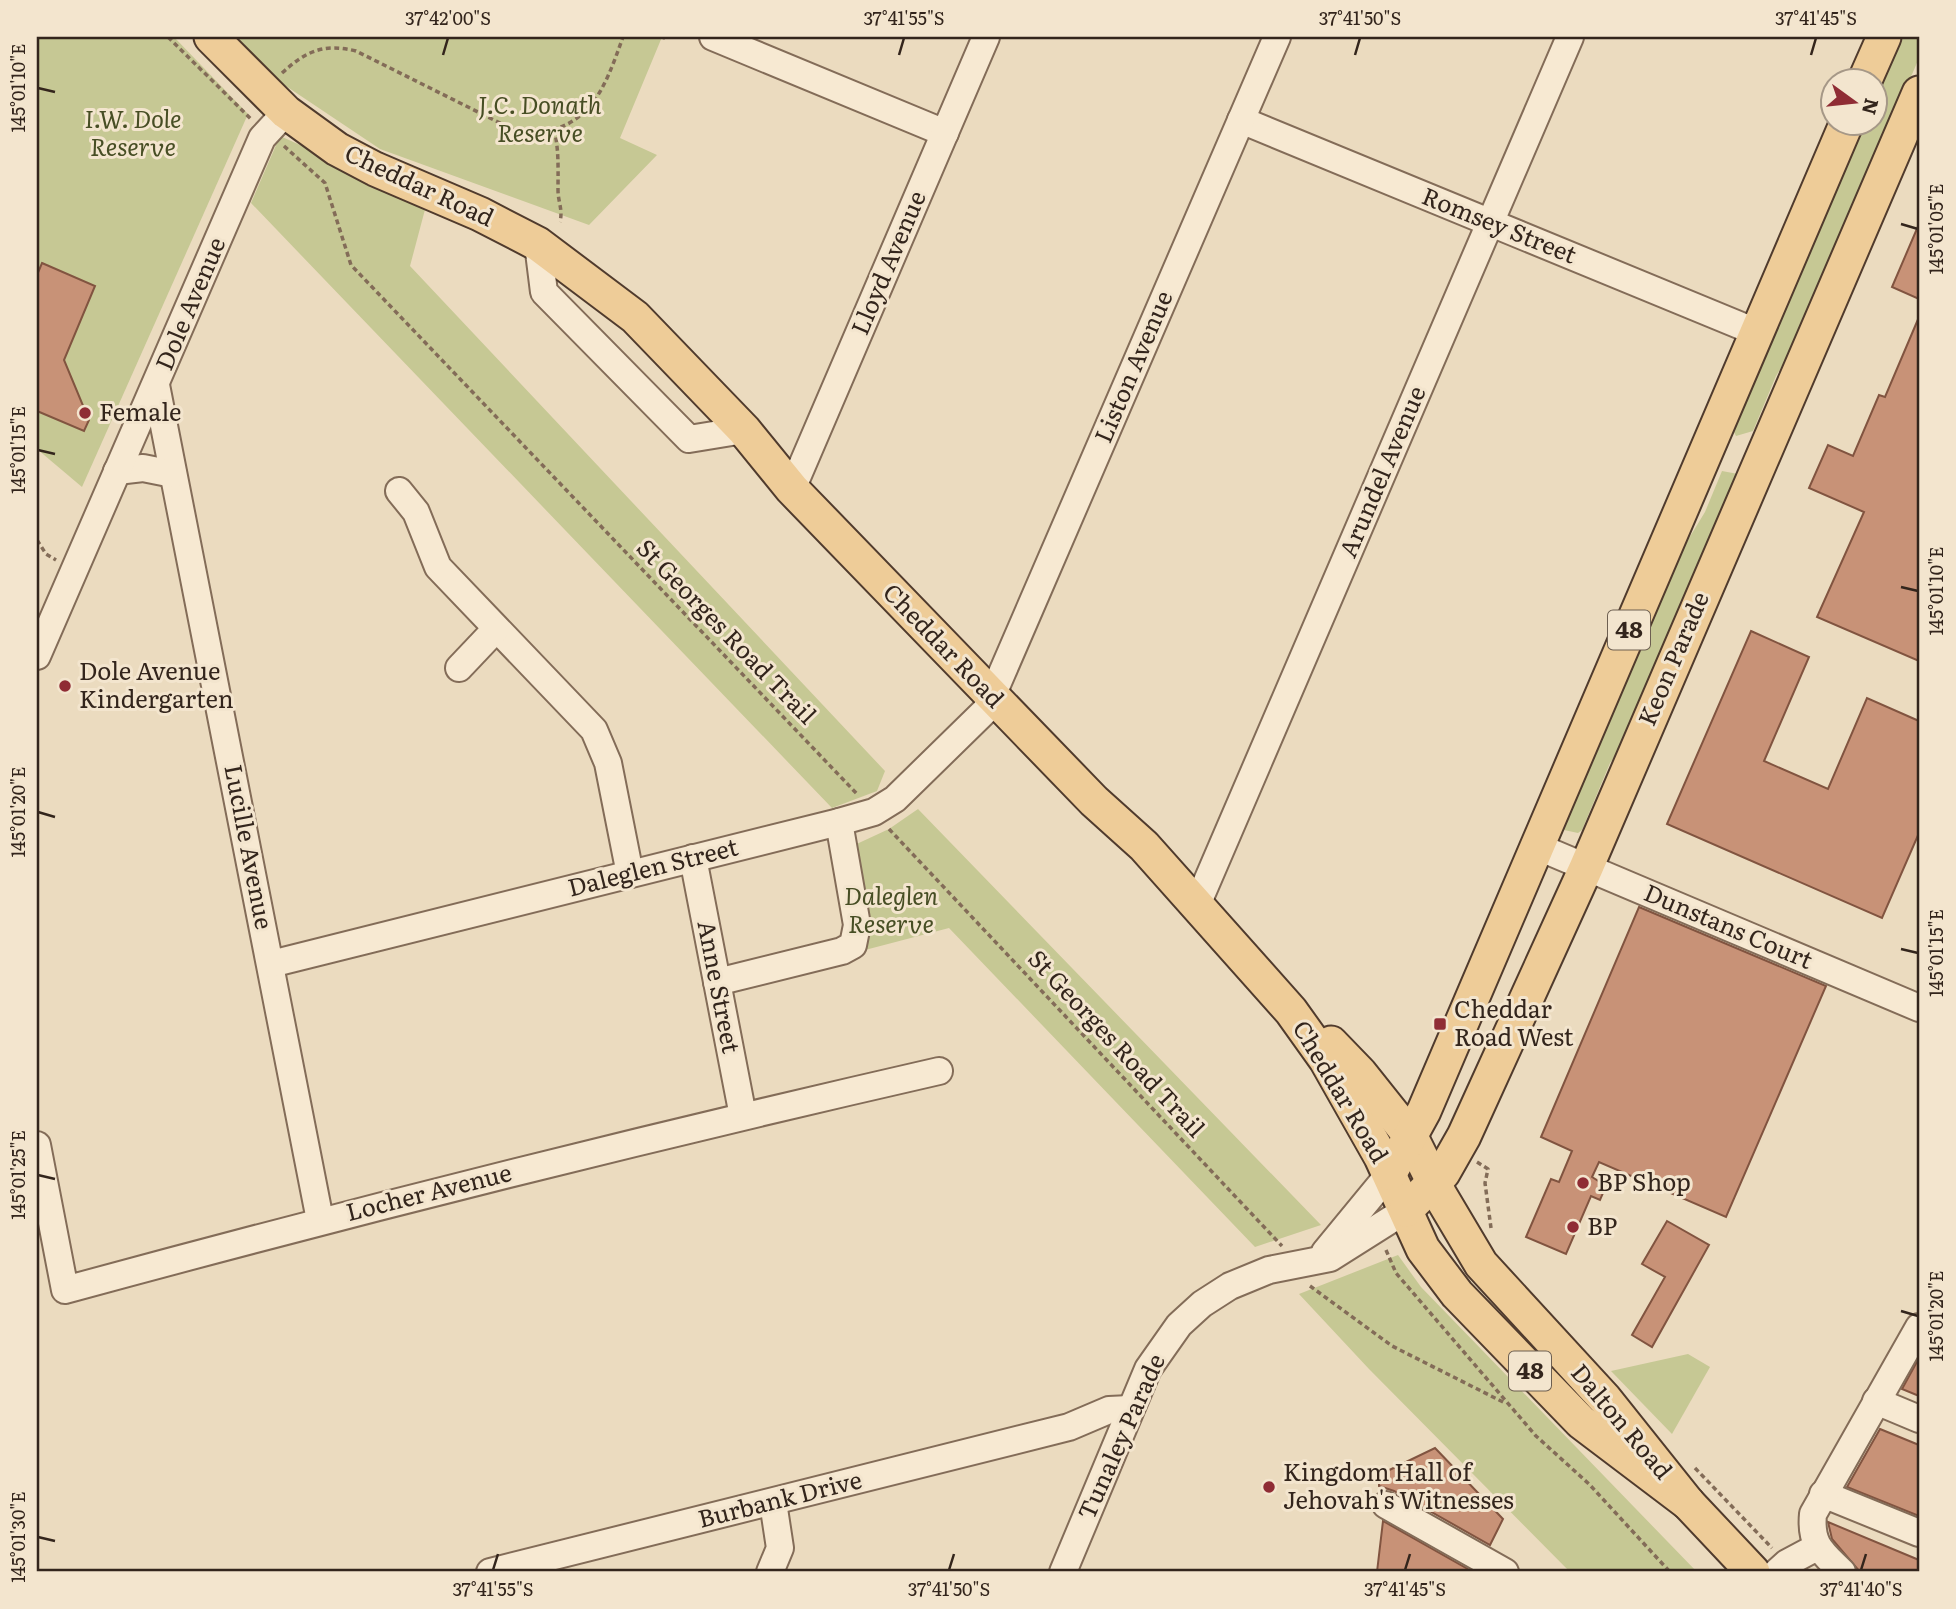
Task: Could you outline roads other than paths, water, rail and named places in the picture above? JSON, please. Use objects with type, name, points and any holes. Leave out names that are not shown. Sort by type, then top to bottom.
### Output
[{"type":"main road","name":"Cheddar Road","points":[[211,37],[276,122],[375,169],[480,214],[549,233],[588,280],[635,317],[733,432],[792,489],[1094,802],[1133,856],[1157,880],[1196,906],[1291,1011],[1332,1070],[1390,1173]]},
{"type":"main road","points":[[1871,66],[1884,37]]},
{"type":"main road","name":"Keon Parade","points":[[1406,1210],[1435,1184],[1460,1146],[1586,867],[1919,93]]},
{"type":"main road","name":"48","points":[[1390,1173],[1411,1137],[1841,136]]},
{"type":"main road","points":[[1706,449],[1755,469]]},
{"type":"main road","name":"Cheddar Road","points":[[1291,1011],[1323,1035],[1360,1073],[1411,1137]]},
{"type":"main road","name":"Dalton Road","points":[[1411,1137],[1481,1264],[1605,1399],[1688,1503],[1753,1572]]},
{"type":"main road","name":"Dalton Road","points":[[1390,1173],[1430,1259],[1486,1326],[1581,1422],[1688,1503]]},
{"type":"street","points":[[713,37],[945,133]]},
{"type":"street","name":"Lloyd Avenue","points":[[792,489],[986,37]]},
{"type":"street","name":"Liston Avenue","points":[[992,697],[1277,37]]},
{"type":"street","name":"Arundel Avenue","points":[[1196,906],[1570,37]]},
{"type":"street","name":"Romsey Street","points":[[1241,120],[1756,332]]},
{"type":"street","name":"Dole Avenue","points":[[37,656],[117,471],[276,122]]},
{"type":"street","points":[[549,233],[544,292],[690,439],[733,432]]},
{"type":"street","name":"Lucille Avenue","points":[[156,386],[320,1220]]},
{"type":"street","points":[[117,471],[143,468],[173,474]]},
{"type":"street","points":[[399,492],[416,512],[438,568],[594,730],[608,762],[629,874]]},
{"type":"street","points":[[459,668],[495,630]]},
{"type":"street","name":"Daleglen Street","points":[[271,964],[874,812],[895,799],[982,714],[992,697]]},
{"type":"street","points":[[717,982],[822,956],[853,945],[857,925],[839,822]]},
{"type":"street","name":"Dunstans Court","points":[[1536,846],[1919,1008]]},
{"type":"street","name":"Anne Street","points":[[693,858],[743,1116]]},
{"type":"street","name":"Locher Avenue","points":[[37,1145],[65,1290],[320,1220],[743,1116],[939,1071]]},
{"type":"street","name":"Tunaley Parade","points":[[1309,1275],[1390,1173]]},
{"type":"street","name":"Tunaley Parade","points":[[1063,1572],[1130,1409],[1161,1347],[1202,1304],[1230,1286],[1259,1273],[1309,1275],[1406,1210]]},
{"type":"street","points":[[1842,1572],[1817,1547],[1811,1532],[1813,1514],[1919,1327]]},
{"type":"street","points":[[1876,1401],[1919,1419]]},
{"type":"street","name":"Burbank Drive","points":[[490,1572],[1069,1427],[1109,1410],[1130,1409]]},
{"type":"street","name":"Burbank Drive","points":[[1069,1427],[1088,1428],[1118,1438]]},
{"type":"street","points":[[1822,1494],[1919,1533]]},
{"type":"street","points":[[770,1572],[780,1548],[773,1502]]},
{"type":"street","points":[[1386,1505],[1505,1572]]},
{"type":"street","points":[[1777,1572],[1787,1563],[1817,1547]]},
{"type":"place","name":"Female","points":[[85,413]]},
{"type":"place","name":"Dole Avenue Kindergarten","points":[[65,686]]},
{"type":"place","name":"Cheddar Road West","points":[[1440,1024]]},
{"type":"place","name":"BP Shop","points":[[1583,1183]]},
{"type":"place","name":"BP","points":[[1573,1227]]},
{"type":"place","name":"Kingdom Hall of Jehovah's Witnesses","points":[[1269,1487]]},
{"type":"park label","name":"J.C. Donath Reserve","points":[[540,120]]},
{"type":"park label","name":"I.W. Dole Reserve","points":[[133,134]]},
{"type":"park label","name":"Daleglen Reserve","points":[[891,911]]}]
